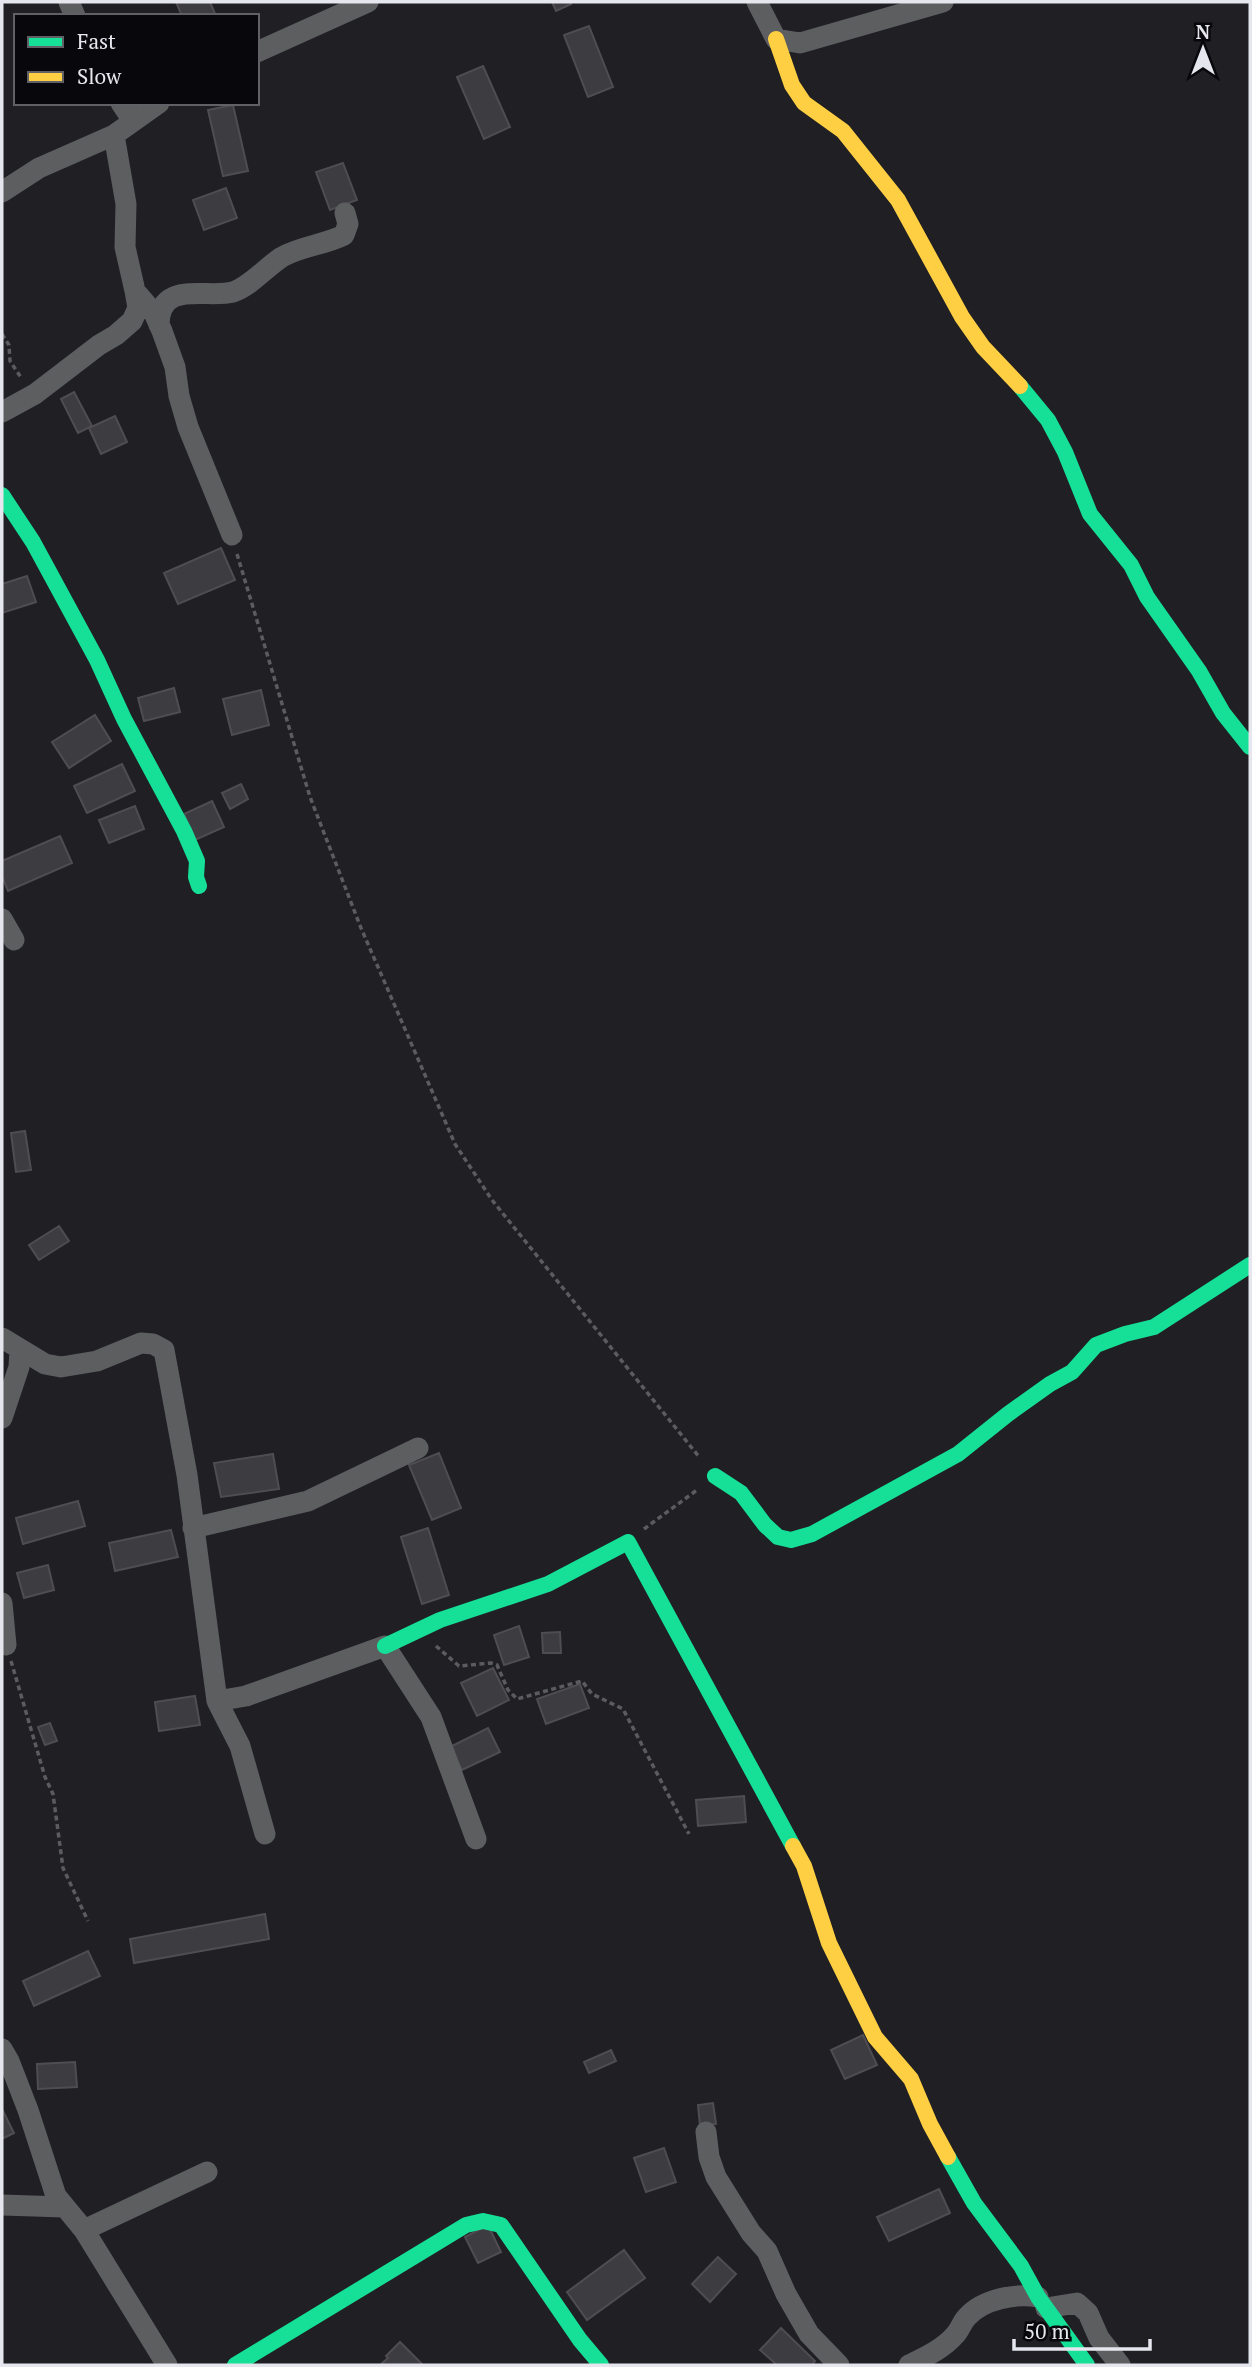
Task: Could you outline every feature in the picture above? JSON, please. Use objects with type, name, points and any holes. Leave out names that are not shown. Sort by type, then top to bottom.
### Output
[{"type":"street","points":[[757,2],[776,39],[792,85],[804,103],[843,131],[898,200],[962,317],[983,347],[1048,420],[1065,452],[1090,514],[1131,565],[1147,597],[1199,671],[1223,713],[1250,747]]},
{"type":"street","points":[[776,39],[800,43],[943,2]]},
{"type":"street","points":[[259,51],[355,4]]},
{"type":"street","points":[[122,105],[133,121]]},
{"type":"street","points":[[2,192],[39,168],[114,135],[156,105]]},
{"type":"street","points":[[2,412],[36,394],[132,321],[138,307],[125,247],[126,204],[114,135]]},
{"type":"street","points":[[159,325],[159,313],[164,303],[173,298],[196,292],[233,292],[284,256],[328,243],[344,235],[348,224],[345,213]]},
{"type":"street","points":[[135,291],[154,313],[159,325],[175,367],[179,396],[188,427],[232,535]]},
{"type":"street","points":[[2,495],[33,542],[97,660],[124,719],[184,831],[197,861],[196,877],[199,886]]},
{"type":"street","points":[[2,919],[14,940]]},
{"type":"street","points":[[715,1476],[741,1493],[765,1525],[778,1537],[791,1540],[812,1534],[958,1454],[1008,1414],[1072,1372],[1096,1346],[1125,1334],[1154,1327],[1250,1265]]},
{"type":"street","points":[[11,1344],[44,1364],[61,1367],[97,1361],[141,1343],[153,1344],[164,1350],[186,1472],[217,1700],[240,1746],[265,1834]]},
{"type":"street","points":[[2,1418],[19,1367],[11,1344]]},
{"type":"street","points":[[193,1528],[308,1501],[418,1448]]},
{"type":"street","points":[[217,1700],[246,1696],[386,1646],[406,1634],[496,1599],[537,1588],[628,1542],[804,1866],[829,1943],[875,2036],[911,2078],[930,2124],[974,2203],[1021,2266],[1042,2302],[1087,2365]]},
{"type":"street","points":[[2,1604],[6,1645]]},
{"type":"street","points":[[386,1646],[431,1717],[476,1839]]},
{"type":"street","points":[[2,2049],[28,2110],[56,2196],[84,2230],[167,2365]]},
{"type":"street","points":[[706,2132],[709,2157],[716,2177],[751,2233],[767,2251],[786,2294],[809,2334],[839,2365]]},
{"type":"street","points":[[84,2230],[207,2172]]},
{"type":"street","points":[[2,2206],[64,2207]]},
{"type":"street","points":[[234,2365],[466,2224],[483,2221],[501,2225],[596,2359],[573,2365]]},
{"type":"street","points":[[909,2365],[934,2353],[956,2335],[967,2316],[979,2308],[1000,2298],[1024,2294],[1042,2302],[1077,2303],[1088,2313],[1100,2338],[1120,2365]]},
{"type":"path","points":[[2,334],[9,345],[10,361],[36,394]]},
{"type":"path","points":[[232,535],[310,797],[361,928],[455,1144],[492,1200],[715,1476],[628,1542]]},
{"type":"path","points":[[423,1627],[440,1652],[459,1666],[491,1663],[497,1665],[508,1690],[517,1699],[582,1681],[592,1694],[623,1709],[689,1834]]},
{"type":"path","points":[[6,1645],[53,1794],[63,1868],[88,1920]]},
{"type":"building","points":[[176,2],[210,2],[215,14],[181,14]]},
{"type":"building","points":[[552,2],[571,2],[571,4],[556,11]]},
{"type":"building","points":[[589,26],[613,87],[588,97],[564,35]]},
{"type":"building","points":[[483,66],[510,127],[484,139],[457,77]]},
{"type":"building","points":[[233,105],[248,171],[223,176],[208,110]]},
{"type":"building","points":[[343,163],[357,200],[330,210],[316,172]]},
{"type":"building","points":[[226,188],[237,218],[204,230],[193,200]]},
{"type":"building","points":[[74,392],[92,426],[78,433],[61,399]]},
{"type":"building","points":[[115,416],[127,442],[101,454],[89,428]]},
{"type":"building","points":[[221,548],[235,580],[178,604],[164,573]]},
{"type":"building","points":[[27,576],[36,602],[2,613],[2,584]]},
{"type":"building","points":[[174,688],[180,712],[144,721],[138,698]]},
{"type":"building","points":[[261,690],[269,725],[232,735],[223,699]]},
{"type":"building","points":[[95,715],[111,741],[69,768],[52,742]]},
{"type":"building","points":[[122,764],[135,791],[87,813],[74,786]]},
{"type":"building","points":[[241,784],[248,799],[230,809],[222,793]]},
{"type":"building","points":[[212,801],[224,827],[195,840],[184,814]]},
{"type":"building","points":[[135,806],[144,829],[109,843],[99,820]]},
{"type":"building","points":[[60,836],[72,863],[8,891],[2,876],[2,861]]},
{"type":"building","points":[[25,1131],[31,1170],[16,1172],[11,1133]]},
{"type":"building","points":[[59,1226],[69,1241],[39,1260],[29,1245]]},
{"type":"building","points":[[439,1453],[461,1508],[432,1520],[409,1465]]},
{"type":"building","points":[[273,1454],[279,1489],[221,1497],[214,1463]]},
{"type":"building","points":[[78,1501],[85,1526],[23,1544],[16,1518]]},
{"type":"building","points":[[428,1528],[449,1595],[422,1604],[401,1537]]},
{"type":"building","points":[[171,1530],[178,1557],[115,1571],[109,1543]]},
{"type":"building","points":[[48,1565],[54,1590],[24,1598],[17,1573]]},
{"type":"building","points":[[519,1626],[529,1657],[504,1665],[494,1635]]},
{"type":"building","points":[[560,1632],[561,1653],[543,1653],[542,1633]]},
{"type":"building","points":[[493,1668],[509,1700],[477,1716],[461,1683]]},
{"type":"building","points":[[580,1684],[589,1708],[546,1724],[537,1699]]},
{"type":"building","points":[[195,1696],[200,1725],[159,1731],[155,1702]]},
{"type":"building","points":[[50,1723],[57,1741],[45,1745],[38,1727]]},
{"type":"building","points":[[488,1728],[500,1752],[462,1770],[450,1747]]},
{"type":"building","points":[[744,1796],[746,1822],[698,1826],[696,1800]]},
{"type":"building","points":[[265,1914],[269,1939],[134,1963],[130,1939]]},
{"type":"building","points":[[88,1951],[100,1976],[34,2006],[23,1981]]},
{"type":"building","points":[[863,2035],[877,2065],[845,2079],[831,2050]]},
{"type":"building","points":[[611,2050],[616,2061],[589,2073],[584,2062]]},
{"type":"building","points":[[75,2062],[77,2087],[38,2089],[37,2064]]},
{"type":"building","points":[[713,2103],[716,2124],[700,2126],[698,2105]]},
{"type":"building","points":[[2,2109],[14,2133],[2,2139]]},
{"type":"building","points":[[664,2148],[676,2182],[646,2192],[634,2158]]},
{"type":"building","points":[[939,2189],[950,2213],[889,2241],[877,2217]]},
{"type":"building","points":[[488,2225],[501,2252],[478,2263],[465,2237]]},
{"type":"building","points":[[624,2250],[645,2278],[587,2320],[567,2292]]},
{"type":"building","points":[[718,2257],[736,2274],[710,2302],[692,2284]]},
{"type":"building","points":[[781,2328],[815,2361],[812,2365],[777,2365],[760,2350]]},
{"type":"building","points":[[400,2342],[423,2365],[380,2365]]},
{"type":"traffic: fast","points":[[1020,386],[1048,420],[1065,452],[1090,514],[1131,565],[1147,597],[1199,671],[1223,713],[1250,747]]},
{"type":"traffic: fast","points":[[2,495],[33,542],[97,660],[124,719],[184,831],[197,861],[196,877],[199,886]]},
{"type":"traffic: fast","points":[[715,1476],[741,1493],[765,1525],[778,1537],[791,1540],[812,1534],[958,1454],[1008,1414],[1072,1372],[1096,1345],[1154,1327],[1250,1265]]},
{"type":"traffic: fast","points":[[385,1646],[440,1620],[548,1584],[628,1542],[793,1846]]},
{"type":"traffic: fast","points":[[948,2157],[974,2203],[1021,2266],[1038,2297],[1087,2365]]},
{"type":"traffic: fast","points":[[235,2365],[466,2225],[483,2221],[501,2225],[580,2340],[601,2365]]},
{"type":"traffic: slow","points":[[776,39],[792,85],[804,103],[843,131],[898,200],[962,317],[983,347],[1020,386]]},
{"type":"traffic: slow","points":[[793,1846],[804,1866],[829,1943],[875,2037],[911,2079],[930,2124],[948,2157]]}]
